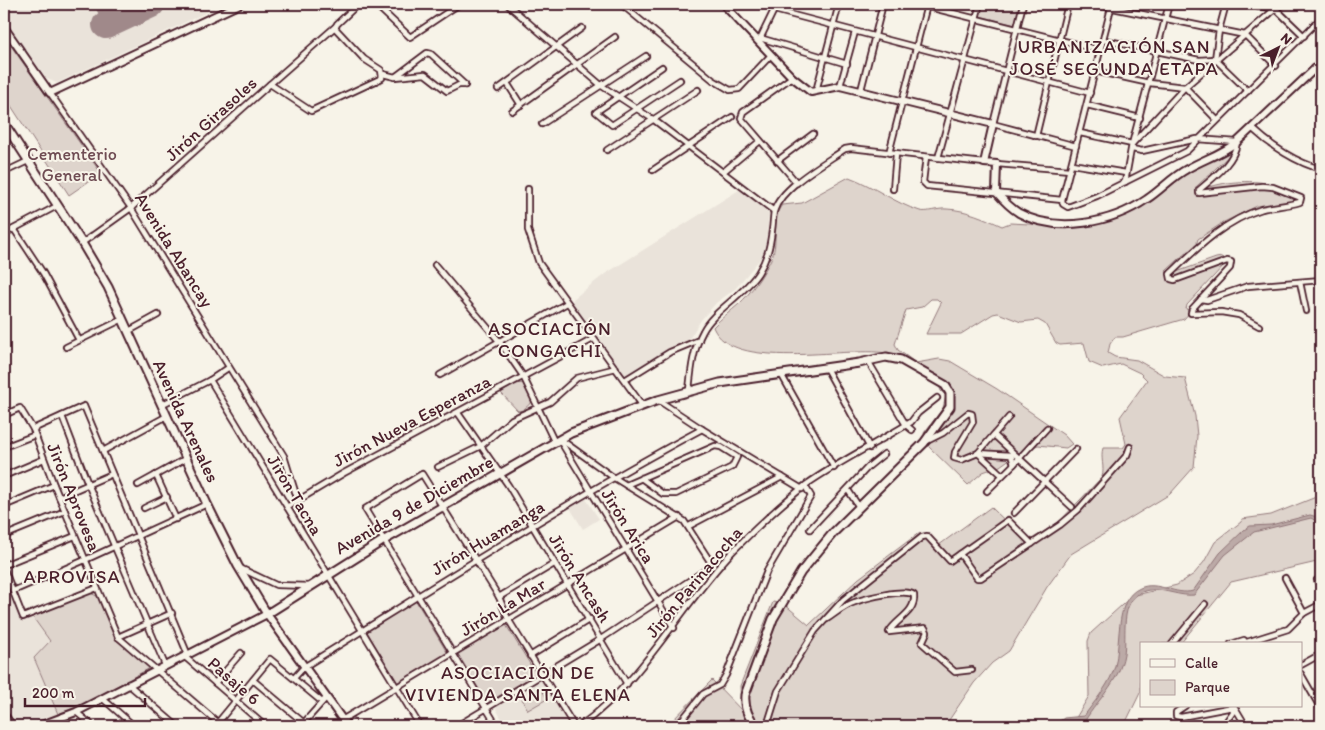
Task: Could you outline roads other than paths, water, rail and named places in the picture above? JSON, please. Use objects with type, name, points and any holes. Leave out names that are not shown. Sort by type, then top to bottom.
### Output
[{"type":"main road","name":"Avenida Arenales","points":[[4,126],[82,243],[123,319],[207,504],[238,566],[267,614]]},
{"type":"main road","name":"Avenida 9 de Diciembre","points":[[267,614],[384,540],[557,440],[642,405],[689,390],[893,357],[945,385],[950,393],[950,407],[924,443],[812,556],[772,619],[745,699],[748,715],[757,726]]},
{"type":"street","points":[[50,93],[240,4]]},
{"type":"street","points":[[270,84],[358,4]]},
{"type":"street","points":[[375,4],[410,37],[458,5]]},
{"type":"street","points":[[507,4],[602,86],[654,120],[774,210]]},
{"type":"street","points":[[621,4],[713,80],[730,90],[739,89],[771,55]]},
{"type":"street","points":[[723,4],[759,40],[792,78],[811,92],[840,86],[861,90],[1076,146]]},
{"type":"street","points":[[766,4],[774,10],[1090,93]]},
{"type":"street","points":[[759,40],[774,10],[773,4]]},
{"type":"street","points":[[816,91],[839,4]]},
{"type":"street","points":[[861,90],[883,4]]},
{"type":"street","points":[[917,4],[1100,50]]},
{"type":"street","points":[[938,158],[980,4]]},
{"type":"street","points":[[984,163],[1023,4]]},
{"type":"street","points":[[1036,136],[1068,4]]},
{"type":"street","points":[[1093,4],[1112,6],[1165,20],[1245,35],[1276,66]]},
{"type":"street","points":[[1125,182],[1132,147],[1169,4]]},
{"type":"street","points":[[1215,59],[1219,30],[1226,4]]},
{"type":"street","points":[[1249,4],[1276,9],[1304,36]]},
{"type":"street","points":[[1132,147],[1186,87],[1215,59],[1281,4]]},
{"type":"street","points":[[889,153],[927,5]]},
{"type":"street","points":[[1062,200],[1112,6]]},
{"type":"street","points":[[926,157],[923,182],[927,186],[998,195],[1062,200],[1068,207],[1125,182],[1187,151],[1217,120],[1276,66],[1321,18]]},
{"type":"street","points":[[336,26],[364,59],[378,67],[383,74],[395,77],[425,74],[447,91],[458,85],[465,85],[431,54],[427,53],[395,77]]},
{"type":"street","name":"Avenida Abancay","points":[[4,27],[131,208],[284,456],[298,501]]},
{"type":"street","points":[[498,90],[582,28]]},
{"type":"street","points":[[840,86],[855,32]]},
{"type":"street","points":[[512,111],[615,37]]},
{"type":"street","points":[[759,40],[847,64]]},
{"type":"street","points":[[1104,40],[1199,60],[1215,59],[1248,92]]},
{"type":"street","points":[[542,124],[646,56]]},
{"type":"street","points":[[997,164],[994,189],[998,195],[1018,212],[1037,220],[1082,223],[1111,216],[1146,200],[1187,169],[1226,150],[1237,142],[1321,63]]},
{"type":"street","points":[[662,67],[596,112],[612,125],[680,80]]},
{"type":"street","points":[[1095,71],[1149,83],[1186,87],[1217,120]]},
{"type":"street","name":"Jirón Girasoles","points":[[82,243],[131,208],[270,84],[311,111],[377,82],[383,74]]},
{"type":"street","points":[[792,78],[741,115],[760,141],[797,183]]},
{"type":"street","points":[[506,83],[522,105]]},
{"type":"street","points":[[607,150],[698,90]]},
{"type":"street","points":[[1087,105],[1140,118]]},
{"type":"street","points":[[653,170],[732,117]]},
{"type":"street","points":[[1253,129],[1294,159],[1305,165],[1321,169]]},
{"type":"street","points":[[1080,133],[1142,151],[1198,139],[1237,142]]},
{"type":"street","points":[[777,161],[813,134]]},
{"type":"street","points":[[723,172],[760,141]]},
{"type":"street","points":[[1237,142],[1237,147],[1221,172],[1198,190],[1199,193],[1262,186],[1292,193],[1302,200],[1293,205],[1263,209],[1236,221],[1204,242],[1170,274],[1171,279],[1175,280],[1221,263],[1231,262],[1230,268],[1192,309],[1193,314],[1221,312],[1239,315],[1259,326]]},
{"type":"street","points":[[689,390],[699,340],[709,322],[744,292],[766,259],[774,210],[797,183],[846,148],[1070,170]]},
{"type":"street","points":[[893,189],[896,154]]},
{"type":"street","points":[[7,171],[28,161]]},
{"type":"street","points":[[1072,164],[1126,173]]},
{"type":"street","points":[[528,189],[528,230],[539,263],[642,405]]},
{"type":"street","points":[[4,234],[57,206]]},
{"type":"street","points":[[14,229],[43,273],[79,340]]},
{"type":"street","name":"Jirón Arica","points":[[435,265],[499,341],[523,376],[540,408],[541,414],[674,628]]},
{"type":"street","points":[[1201,299],[1207,300],[1248,286],[1321,280]]},
{"type":"street","points":[[1300,282],[1306,312]]},
{"type":"street","points":[[440,376],[567,303]]},
{"type":"street","points":[[129,332],[158,315]]},
{"type":"street","points":[[66,347],[123,319]]},
{"type":"street","name":"Jirón Nueva Esperanza","points":[[287,507],[593,339]]},
{"type":"street","points":[[625,380],[670,352],[699,340]]},
{"type":"street","points":[[868,361],[906,425],[912,430]]},
{"type":"street","points":[[161,405],[210,380],[228,368]]},
{"type":"street","points":[[438,467],[481,446],[512,419],[540,408],[577,378],[616,368]]},
{"type":"street","points":[[826,368],[870,448]]},
{"type":"street","points":[[781,374],[834,468]]},
{"type":"street","name":"Jirón Tacna","points":[[210,380],[326,575],[363,630],[420,726]]},
{"type":"street","name":"Jirón Parinacocha","points":[[580,726],[608,705],[628,684],[734,551],[803,487],[906,425],[937,398]]},
{"type":"street","points":[[658,400],[702,429],[782,477],[803,487],[811,496],[767,571],[726,675],[720,685],[703,694],[677,726]]},
{"type":"street","points":[[33,429],[84,406],[172,613],[186,656]]},
{"type":"street","name":"Jirón Aprovesa","points":[[4,415],[20,408],[33,429],[54,485],[118,637],[218,725]]},
{"type":"street","name":"Jirón Ancash","points":[[458,413],[500,473],[554,564],[569,583],[628,684]]},
{"type":"street","points":[[924,443],[930,441],[970,413],[974,417],[973,422],[954,456],[956,460],[961,460],[978,453],[1010,455],[1014,464]]},
{"type":"street","points":[[62,416],[88,484],[165,665]]},
{"type":"street","points":[[103,451],[167,416]]},
{"type":"street","points":[[978,453],[1009,417]]},
{"type":"street","points":[[987,492],[1047,428]]},
{"type":"street","name":"Jirón Huamanga","points":[[294,678],[304,667],[476,559],[590,492],[613,476],[702,429]]},
{"type":"street","points":[[4,447],[34,435]]},
{"type":"street","points":[[994,435],[1072,507]]},
{"type":"street","points":[[557,440],[679,517],[689,526],[717,571]]},
{"type":"street","points":[[626,485],[641,478],[715,446],[737,458],[732,467],[676,494],[663,494],[641,478]]},
{"type":"street","points":[[960,554],[977,578],[981,578],[1060,526],[1078,510],[1127,455],[1130,447]]},
{"type":"street","points":[[1014,513],[1076,449]]},
{"type":"street","points":[[978,453],[1002,475]]},
{"type":"street","points":[[810,529],[884,454]]},
{"type":"street","points":[[138,485],[187,458]]},
{"type":"street","points":[[4,476],[44,459]]},
{"type":"street","points":[[59,497],[112,474]]},
{"type":"street","points":[[497,726],[365,509],[422,474],[444,506],[499,597],[508,619],[574,726]]},
{"type":"street","points":[[156,475],[176,520]]},
{"type":"street","points":[[689,526],[782,477]]},
{"type":"street","points":[[4,506],[54,485]]},
{"type":"street","points":[[848,490],[859,507]]},
{"type":"street","points":[[144,508],[167,497]]},
{"type":"street","points":[[13,591],[176,520],[207,504]]},
{"type":"street","points":[[4,536],[65,511]]},
{"type":"street","name":"Jirón La Mar","points":[[342,720],[679,517]]},
{"type":"street","points":[[767,726],[778,691],[822,623],[843,600],[922,537],[927,536],[949,560],[1008,520],[1032,544]]},
{"type":"street","points":[[4,565],[75,536]]},
{"type":"street","points":[[499,597],[554,564]]},
{"type":"street","points":[[457,726],[601,639],[713,565]]},
{"type":"street","points":[[238,566],[276,585],[310,586]]},
{"type":"street","points":[[4,569],[24,616],[97,588]]},
{"type":"street","points":[[1286,578],[1304,613]]},
{"type":"street","points":[[1317,580],[1321,588]]},
{"type":"street","points":[[822,623],[855,602],[899,592],[911,592],[914,595],[913,604],[904,618],[889,632],[925,628],[927,632],[922,643],[931,652],[955,672],[972,670]]},
{"type":"street","points":[[1174,642],[1206,604]]},
{"type":"street","points":[[1250,642],[1288,629],[1304,613],[1321,604]]},
{"type":"street","points":[[118,637],[172,613]]},
{"type":"street","name":"Avenida 9 de Diciembre","points":[[41,726],[76,712],[267,614]]},
{"type":"street","name":"Avenida Arenales","points":[[267,614],[304,667],[324,700],[347,726]]},
{"type":"street","points":[[530,656],[590,619]]},
{"type":"street","points":[[215,683],[241,653]]},
{"type":"street","points":[[1302,664],[1321,654]]},
{"type":"street","name":"Pasaje 6","points":[[186,656],[265,726]]},
{"type":"street","points":[[218,725],[236,701],[253,680],[270,659],[324,700],[302,724],[253,680]]},
{"type":"street","points":[[1302,676],[1321,709]]},
{"type":"street","points":[[128,684],[177,726]]},
{"type":"street","points":[[102,698],[134,726]]},
{"type":"street","points":[[1181,708],[1176,712],[1176,716],[1181,717],[1227,708]]},
{"type":"street","points":[[1223,726],[1233,712],[1232,708]]},
{"type":"street","points":[[1235,708],[1246,726]]},
{"type":"street","points":[[76,712],[93,726]]},
{"type":"street","points":[[4,715],[12,726]]},
{"type":"district","name":"URBANIZACIÓN SAN JOSÉ SEGUNDA ETAPA","points":[[1114,57]]},
{"type":"district","name":"ASOCIACIÓN CONGACHI","points":[[550,339]]},
{"type":"district","name":"APROVISA","points":[[72,576]]},
{"type":"district","name":"ASOCIACIÓN DE VIVIENDA SANTA ELENA","points":[[518,683]]},
{"type":"park label","name":"Cementerio General","points":[[72,164]]}]
